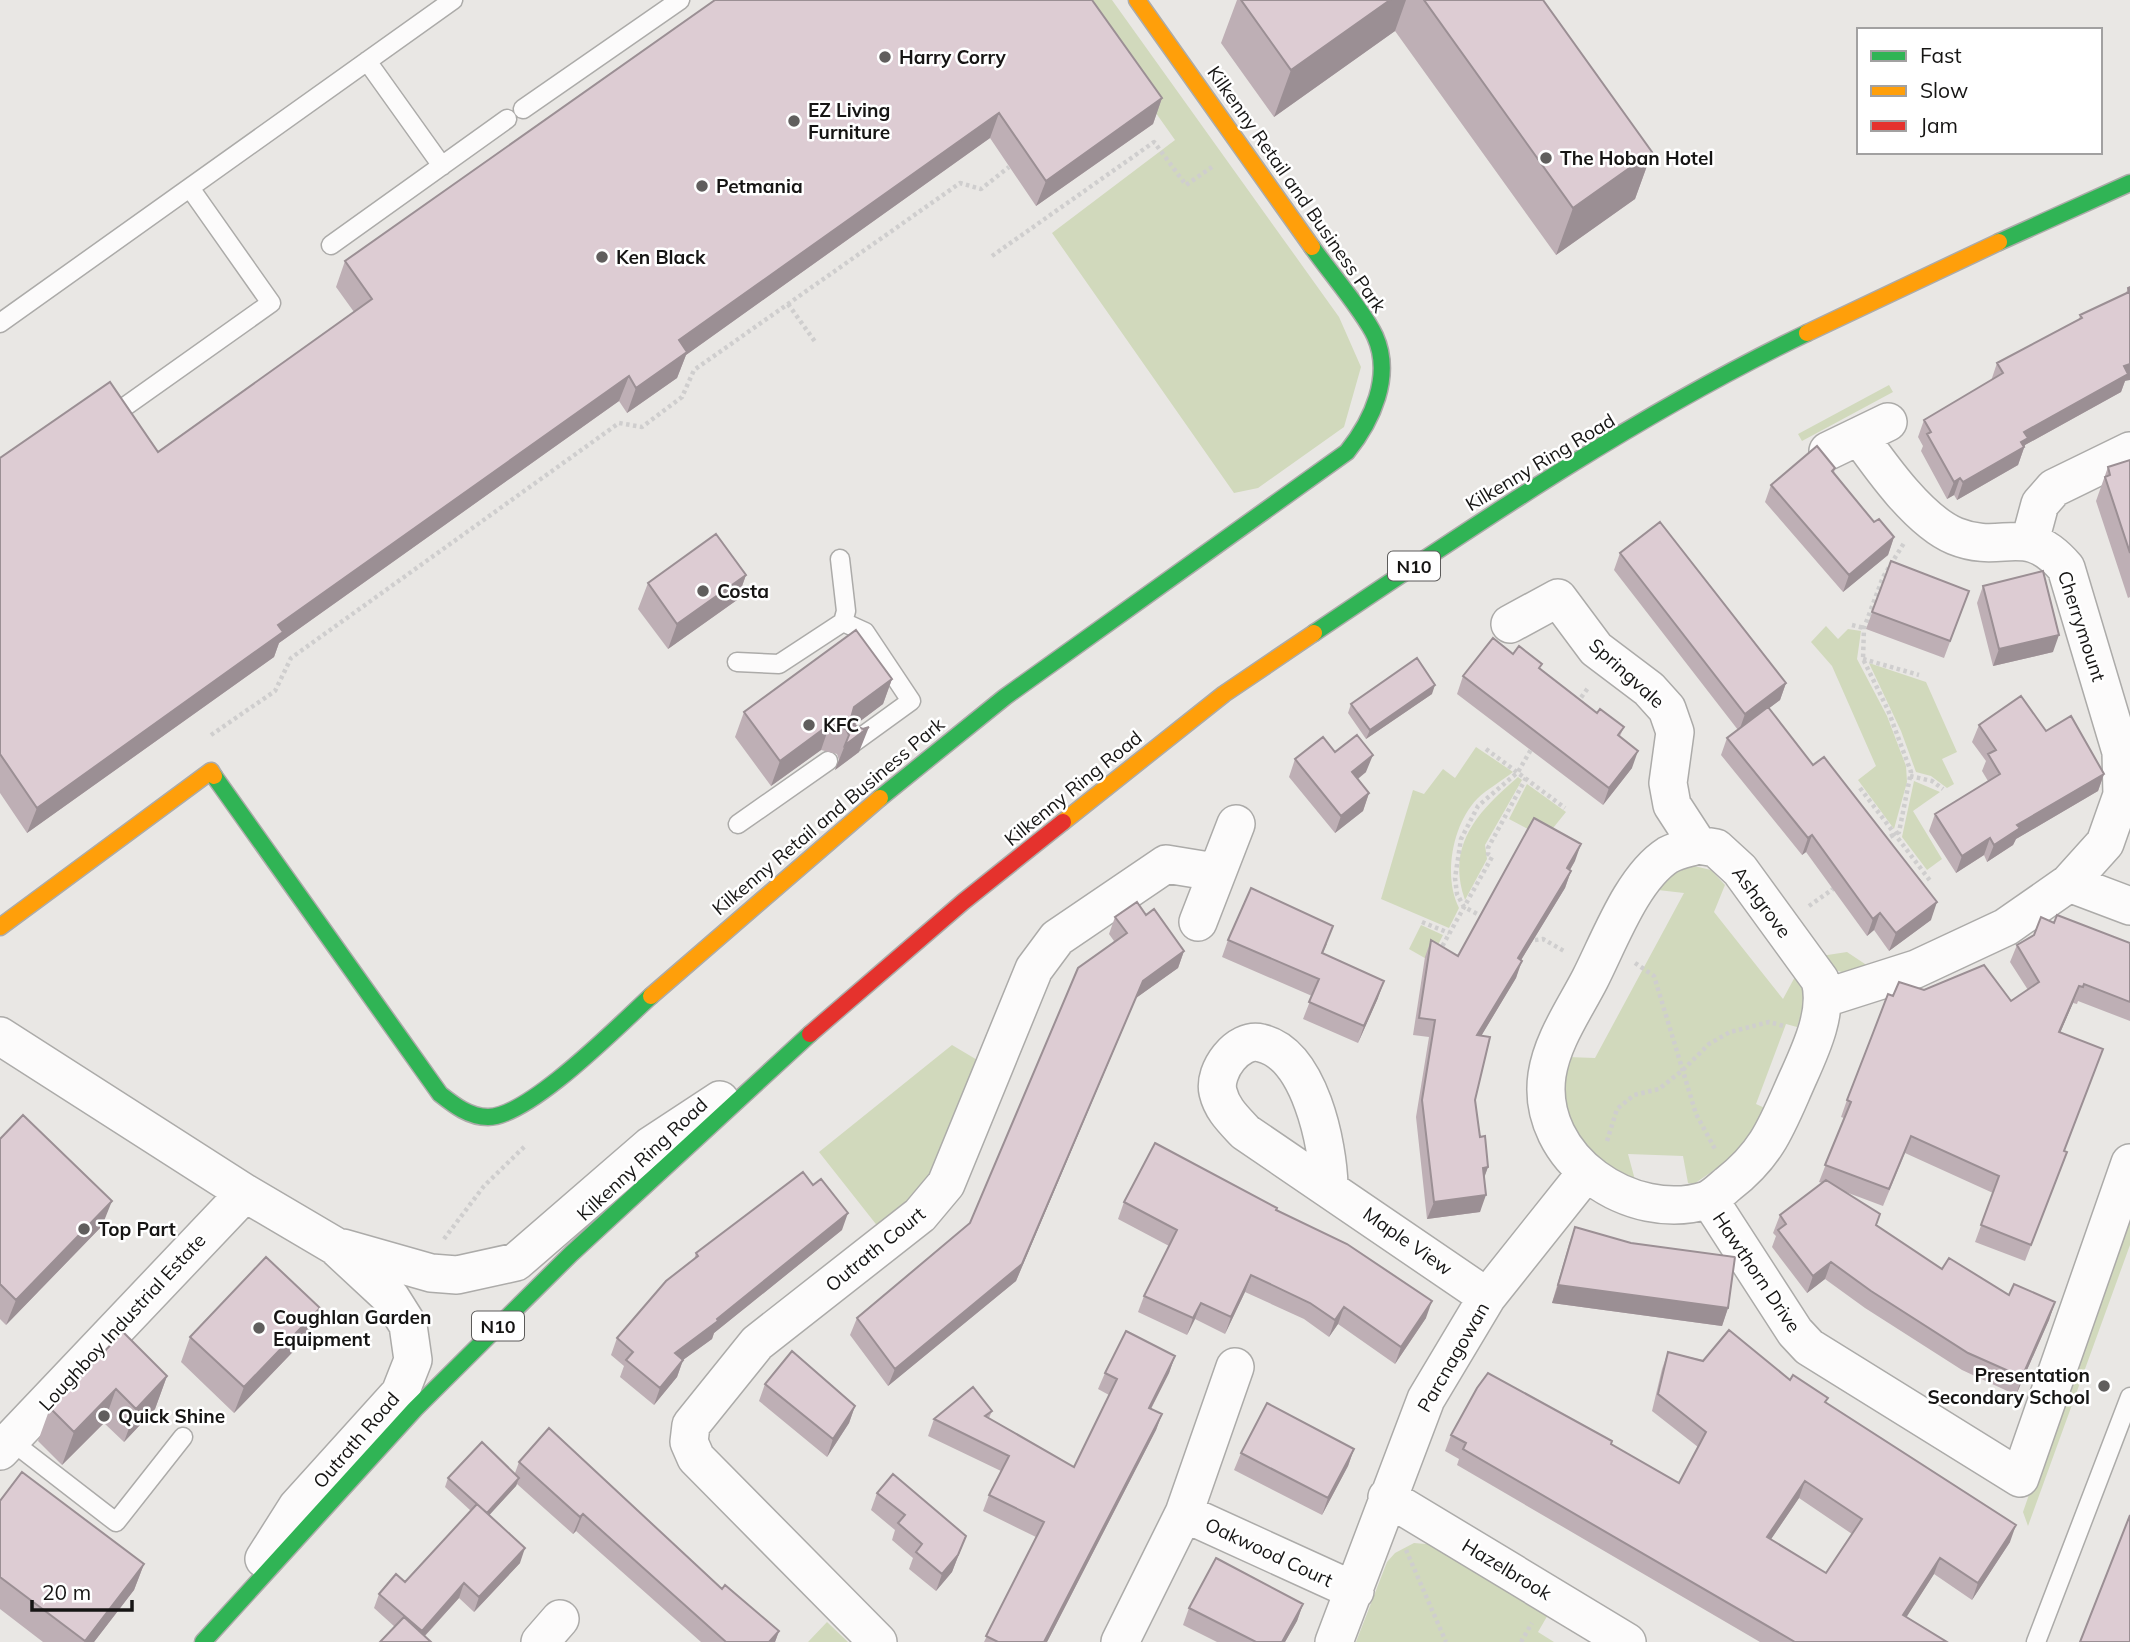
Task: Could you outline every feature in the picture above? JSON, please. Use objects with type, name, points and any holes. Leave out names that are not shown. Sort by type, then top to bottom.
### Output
[{"type":"main road","name":"Kilkenny Retail and Business Park","points":[[0,927],[211,771],[440,1094],[462,1112],[488,1118],[513,1112],[535,1098],[845,826],[1005,697],[1347,452],[1364,432],[1377,401],[1382,367],[1375,336],[1137,0]]},
{"type":"main road","name":"Kilkenny Ring Road","points":[[204,1642],[237,1602],[415,1409],[571,1254],[773,1066],[963,902],[1224,694],[1486,518],[1743,364],[1987,247],[2130,183]]},
{"type":"street","points":[[1858,436],[1921,512],[1953,535],[1984,544],[2030,541],[2040,504],[2054,488],[2130,451]]},
{"type":"street","name":"Cherrymount","points":[[1825,998],[1916,970],[2006,927],[2069,883],[2105,843],[2122,795],[2121,752],[2066,568],[2050,549],[2030,541]]},
{"type":"street","name":"Springvale","points":[[1510,624],[1558,598],[1596,649],[1648,689],[1667,709],[1675,732],[1668,783],[1672,805],[1698,845]]},
{"type":"street","points":[[1198,922],[1215,872],[1236,824]]},
{"type":"street","points":[[1698,845],[1668,855],[1639,885],[1556,1044],[1547,1076],[1547,1100],[1553,1127],[1564,1150],[1585,1174],[1637,1199],[1677,1204],[1709,1199],[1752,1165],[1770,1140],[1805,1062],[1825,998]]},
{"type":"street","name":"Ashgrove","points":[[1698,845],[1716,848],[1740,870],[1820,980],[1825,998]]},
{"type":"street","name":"Outrath Court","points":[[878,1642],[696,1458],[689,1442],[691,1425],[757,1343],[920,1216],[946,1184],[1034,969],[1057,939],[1166,864],[1215,872]]},
{"type":"street","points":[[2069,883],[2130,906]]},
{"type":"street","name":"Outrath Road","points":[[0,1036],[245,1193],[335,1246],[391,1298],[408,1325],[414,1360],[400,1393],[297,1507],[237,1602]]},
{"type":"street","name":"Outrath Road","points":[[335,1246],[431,1273],[457,1275],[516,1262],[650,1146],[773,1066]]},
{"type":"street","name":"Hawthorn Drive","points":[[1709,1199],[1794,1332],[1809,1347],[2020,1478],[2130,1163]]},
{"type":"street","name":"Parcnagowan","points":[[1334,1642],[1426,1399],[1487,1297],[1585,1174]]},
{"type":"street","name":"Maple View","points":[[1329,1186],[1487,1297]]},
{"type":"street","name":"Loughboy Industrial Estate","points":[[5,1446],[245,1193]]},
{"type":"street","name":"Oakwood Court","points":[[1120,1642],[1184,1513],[1235,1367]]},
{"type":"street","name":"Hazelbrook","points":[[1387,1497],[1626,1642]]},
{"type":"street","name":"Oakwood Court","points":[[1184,1513],[1355,1591]]},
{"type":"lane","points":[[0,323],[453,0]]},
{"type":"lane","points":[[523,109],[680,0]]},
{"type":"lane","points":[[367,61],[442,166]]},
{"type":"lane","points":[[331,246],[507,119]]},
{"type":"lane","points":[[123,408],[271,303],[190,188]]},
{"type":"lane","points":[[737,662],[779,664],[843,622],[846,611],[840,559]]},
{"type":"lane","points":[[843,622],[865,632],[911,701],[853,743]]},
{"type":"lane","points":[[738,824],[828,761]]},
{"type":"lane","points":[[2036,1642],[2130,1396]]},
{"type":"lane","points":[[5,1446],[116,1522],[183,1437]]},
{"type":"path","points":[[992,256],[1154,142]]},
{"type":"path","points":[[200,743],[275,691],[291,658],[619,422],[642,427],[682,397],[694,370],[960,183],[981,189],[1009,167]]},
{"type":"path","points":[[788,304],[816,343]]},
{"type":"path","points":[[1880,843],[1899,832],[1907,803],[1910,776],[1903,748],[1888,710],[1863,660],[1864,628],[1883,577],[1903,544]]},
{"type":"path","points":[[1852,625],[1864,628]]},
{"type":"path","points":[[1863,660],[1919,676]]},
{"type":"path","points":[[1573,707],[1588,688]]},
{"type":"path","points":[[1486,919],[1464,907],[1457,894],[1455,878],[1461,839],[1469,818],[1478,806],[1518,772],[1538,740]]},
{"type":"path","points":[[1486,748],[1565,807]]},
{"type":"path","points":[[1910,776],[1933,781],[1943,789]]},
{"type":"path","points":[[1437,956],[1492,857],[1488,854],[1488,848],[1526,778]]},
{"type":"path","points":[[1860,788],[1931,882]]},
{"type":"path","points":[[1812,905],[1833,890],[1830,881]]},
{"type":"path","points":[[1422,922],[1450,933]]},
{"type":"path","points":[[1520,936],[1531,942],[1543,939],[1565,952]]},
{"type":"path","points":[[1608,944],[1654,976],[1696,1114],[1711,1143],[1738,1177]]},
{"type":"path","points":[[1585,1174],[1609,1138],[1617,1109],[1634,1095],[1660,1089],[1709,1044],[1730,1032],[1769,1021],[1814,1034]]},
{"type":"path","points":[[431,1273],[443,1241],[462,1212],[533,1139]]},
{"type":"path","points":[[1387,1497],[1408,1556],[1447,1642]]},
{"type":"green space","points":[[1076,0],[1112,0],[1339,317],[1361,367],[1344,427],[1258,488],[1234,493],[1052,233],[1175,140]]},
{"type":"green space","points":[[1889,385],[1893,392],[1802,441],[1798,434]]},
{"type":"green space","points":[[1826,626],[1838,639],[1848,629],[1861,631],[1857,659],[1887,716],[1906,766],[1907,782],[1894,829],[1858,780],[1876,766],[1832,666],[1811,642]]},
{"type":"green space","points":[[1869,663],[1926,682],[1957,752],[1942,759],[1954,784],[1947,788],[1931,776],[1916,772],[1901,731]]},
{"type":"green space","points":[[1476,747],[1513,772],[1477,799],[1461,823],[1451,867],[1454,895],[1459,908],[1449,928],[1381,899],[1413,790],[1424,794],[1443,769],[1455,778]]},
{"type":"green space","points":[[1518,777],[1522,780],[1485,845],[1487,859],[1465,900],[1460,880],[1463,845],[1479,816]]},
{"type":"green space","points":[[1914,781],[1940,792],[1913,811],[1942,859],[1927,870],[1902,837]]},
{"type":"green space","points":[[1527,784],[1566,812],[1545,838],[1509,819]]},
{"type":"green space","points":[[1694,866],[1711,870],[1725,885],[1714,912],[1783,999],[1797,973],[1803,987],[1803,1006],[1797,1027],[1786,1024],[1756,1104],[1767,1109],[1745,1144],[1694,1184],[1688,1183],[1683,1156],[1628,1154],[1635,1180],[1593,1159],[1563,1114],[1567,1057],[1595,1058],[1684,893],[1658,890],[1669,877]]},
{"type":"green space","points":[[1421,925],[1443,935],[1430,961],[1409,949]]},
{"type":"green space","points":[[1847,952],[1868,966],[1860,977],[1838,971],[1821,956]]},
{"type":"green space","points":[[952,1045],[984,1064],[931,1184],[879,1228],[819,1152]]},
{"type":"green space","points":[[2130,1202],[2130,1245],[2028,1526],[2023,1512]]},
{"type":"green space","points":[[1414,1543],[1438,1545],[1549,1613],[1538,1632],[1554,1642],[1356,1642],[1387,1562],[1395,1553]]},
{"type":"green space","points":[[827,1622],[848,1642],[808,1642]]},
{"type":"building","points":[[715,0],[1092,0],[1162,98],[1046,181],[999,113],[679,340],[687,352],[636,388],[629,376],[278,625],[283,632],[37,808],[0,754],[0,458],[110,382],[158,452],[372,299],[345,261]]},
{"type":"building","points":[[1241,0],[1390,0],[1291,70]]},
{"type":"building","points":[[1424,0],[1543,0],[1652,152],[1573,208]]},
{"type":"building","points":[[2130,287],[2130,364],[2124,366],[2128,374],[2024,432],[2028,438],[2021,442],[2024,447],[1963,482],[1960,478],[1954,482],[1927,434],[1931,432],[1924,420],[2003,373],[1997,363],[2082,318],[2080,315],[2129,292]]},
{"type":"building","points":[[1817,446],[1835,468],[1832,471],[1874,522],[1879,519],[1894,537],[1849,575],[1771,485]]},
{"type":"building","points":[[2130,460],[2130,553],[2105,477],[2110,475],[2108,467]]},
{"type":"building","points":[[1660,522],[1786,683],[1745,714],[1620,553]]},
{"type":"building","points":[[716,534],[746,575],[677,624],[648,583]]},
{"type":"building","points":[[1891,561],[1969,591],[1950,641],[1872,612]]},
{"type":"building","points":[[2043,571],[2059,635],[1999,649],[1983,586]]},
{"type":"building","points":[[856,630],[892,679],[854,707],[851,718],[853,725],[863,729],[869,727],[845,745],[849,735],[846,729],[830,724],[780,761],[744,712]]},
{"type":"building","points":[[1493,638],[1513,654],[1519,646],[1542,664],[1539,668],[1597,713],[1600,709],[1624,727],[1618,735],[1638,751],[1609,788],[1463,676]]},
{"type":"building","points":[[1417,658],[1435,685],[1370,730],[1351,704]]},
{"type":"building","points":[[2021,696],[2046,731],[2071,716],[2104,774],[2017,825],[2020,828],[1994,845],[1990,838],[1962,856],[1935,814],[2000,774],[1988,754],[1996,750],[1979,725]]},
{"type":"building","points":[[1768,707],[1813,765],[1824,757],[1937,902],[1896,933],[1880,913],[1873,919],[1812,835],[1808,838],[1727,738]]},
{"type":"building","points":[[1357,735],[1373,755],[1352,772],[1369,793],[1341,816],[1295,759],[1323,737],[1335,752]]},
{"type":"building","points":[[1534,818],[1581,844],[1567,868],[1571,871],[1518,958],[1522,961],[1477,1035],[1490,1037],[1475,1100],[1480,1137],[1485,1136],[1488,1167],[1483,1168],[1486,1195],[1434,1202],[1422,1100],[1435,1020],[1419,1018],[1431,940],[1458,956]]},
{"type":"building","points":[[1251,888],[1333,926],[1322,953],[1384,981],[1364,1026],[1309,1002],[1319,979],[1228,940]]},
{"type":"building","points":[[1137,902],[1146,915],[1154,909],[1184,951],[1143,981],[1022,1264],[895,1369],[857,1318],[970,1223],[1078,968],[1127,933],[1115,917]]},
{"type":"building","points":[[2057,915],[2130,943],[2130,1002],[2084,984],[2083,987],[2079,986],[2059,1032],[2103,1049],[2031,1245],[1981,1225],[1999,1176],[1911,1136],[1889,1189],[1825,1165],[1851,1102],[1847,1100],[1888,994],[1893,996],[1899,982],[1924,990],[1984,965],[2011,1001],[2039,982],[2017,945],[2034,935],[2041,917],[2054,923]]},
{"type":"building","points":[[23,1115],[112,1201],[16,1300],[0,1284],[0,1139]]},
{"type":"building","points":[[1155,1143],[1277,1208],[1276,1210],[1347,1244],[1432,1301],[1401,1347],[1344,1307],[1335,1320],[1310,1303],[1251,1275],[1231,1317],[1201,1303],[1193,1318],[1144,1296],[1177,1230],[1124,1202]]},
{"type":"building","points":[[803,1172],[813,1185],[821,1179],[848,1213],[717,1319],[718,1321],[675,1353],[683,1360],[660,1388],[626,1360],[633,1352],[617,1338],[666,1281],[698,1256],[696,1253]]},
{"type":"building","points":[[1826,1180],[1880,1214],[1876,1225],[1942,1269],[1949,1258],[2009,1295],[2014,1284],[2055,1302],[2022,1377],[1968,1353],[1831,1262],[1813,1276],[1778,1230],[1786,1224],[1780,1215]]},
{"type":"building","points":[[1575,1227],[1631,1243],[1735,1257],[1728,1308],[1558,1285]]},
{"type":"building","points":[[266,1257],[320,1308],[244,1387],[190,1337]]},
{"type":"building","points":[[1729,1330],[1790,1380],[1793,1375],[1828,1398],[1825,1402],[2016,1525],[1978,1583],[1940,1558],[1903,1615],[1947,1642],[1795,1642],[1463,1449],[1466,1443],[1451,1435],[1488,1373],[1612,1441],[1611,1444],[1679,1483],[1706,1432],[1658,1394],[1668,1352],[1703,1361]],"holes":[[[1805,1481],[1862,1519],[1826,1573],[1767,1537]]]},
{"type":"building","points":[[1126,1331],[1175,1356],[1149,1408],[1162,1414],[1044,1642],[998,1642],[986,1636],[1044,1522],[989,1495],[1009,1456],[934,1419],[973,1387],[992,1411],[985,1416],[1074,1467],[1117,1379],[1105,1373]]},
{"type":"building","points":[[123,1332],[167,1376],[136,1409],[116,1389],[74,1432],[50,1408]]},
{"type":"building","points":[[792,1351],[855,1406],[833,1439],[765,1384]]},
{"type":"building","points":[[1267,1403],[1354,1449],[1328,1498],[1241,1453]]},
{"type":"building","points":[[549,1428],[722,1589],[725,1585],[779,1631],[769,1642],[726,1642],[583,1514],[580,1517],[519,1462]]},
{"type":"building","points":[[482,1442],[519,1478],[487,1513],[448,1478]]},
{"type":"building","points":[[22,1472],[144,1564],[85,1641],[0,1577],[0,1501]]},
{"type":"building","points":[[893,1474],[966,1536],[958,1555],[942,1574],[916,1552],[922,1544],[898,1523],[905,1515],[877,1493]]},
{"type":"building","points":[[477,1504],[525,1548],[479,1597],[464,1583],[422,1631],[379,1594],[396,1574],[405,1582]]},
{"type":"building","points":[[2130,1515],[2130,1642],[2080,1642]]},
{"type":"building","points":[[1216,1558],[1303,1604],[1282,1642],[1256,1642],[1189,1608]]},
{"type":"building","points":[[404,1617],[431,1642],[380,1642]]},
{"type":"traffic: fast","points":[[1999,242],[2130,183]]},
{"type":"traffic: fast","points":[[880,798],[1005,697],[1347,452],[1372,412],[1377,397],[1382,367],[1380,351],[1363,315],[1312,247]]},
{"type":"traffic: fast","points":[[1314,633],[1494,513],[1618,436],[1743,365],[1807,333]]},
{"type":"traffic: fast","points":[[214,776],[440,1094],[462,1110],[488,1117],[505,1113],[526,1102],[572,1068],[651,996]]},
{"type":"traffic: fast","points":[[203,1642],[415,1409],[571,1254],[810,1034]]},
{"type":"traffic: slow","points":[[1137,0],[1312,247]]},
{"type":"traffic: slow","points":[[1807,333],[1999,242]]},
{"type":"traffic: slow","points":[[1063,822],[1224,694],[1314,633]]},
{"type":"traffic: slow","points":[[0,927],[211,771],[214,776]]},
{"type":"traffic: slow","points":[[651,996],[880,798]]},
{"type":"traffic: jam","points":[[810,1034],[963,902],[1063,822]]},
{"type":"place","name":"Harry Corry","points":[[885,57]]},
{"type":"place","name":"EZ Living Furniture","points":[[794,121]]},
{"type":"place","name":"The Hoban Hotel","points":[[1546,158]]},
{"type":"place","name":"Petmania","points":[[702,186]]},
{"type":"place","name":"Ken Black","points":[[602,257]]},
{"type":"place","name":"Costa","points":[[703,591]]},
{"type":"place","name":"KFC","points":[[809,725]]},
{"type":"place","name":"Top Part","points":[[84,1229]]},
{"type":"place","name":"Coughlan Garden Equipment","points":[[259,1328]]},
{"type":"place","name":"Presentation Secondary School","points":[[2104,1386]]},
{"type":"place","name":"Quick Shine","points":[[104,1416]]}]
